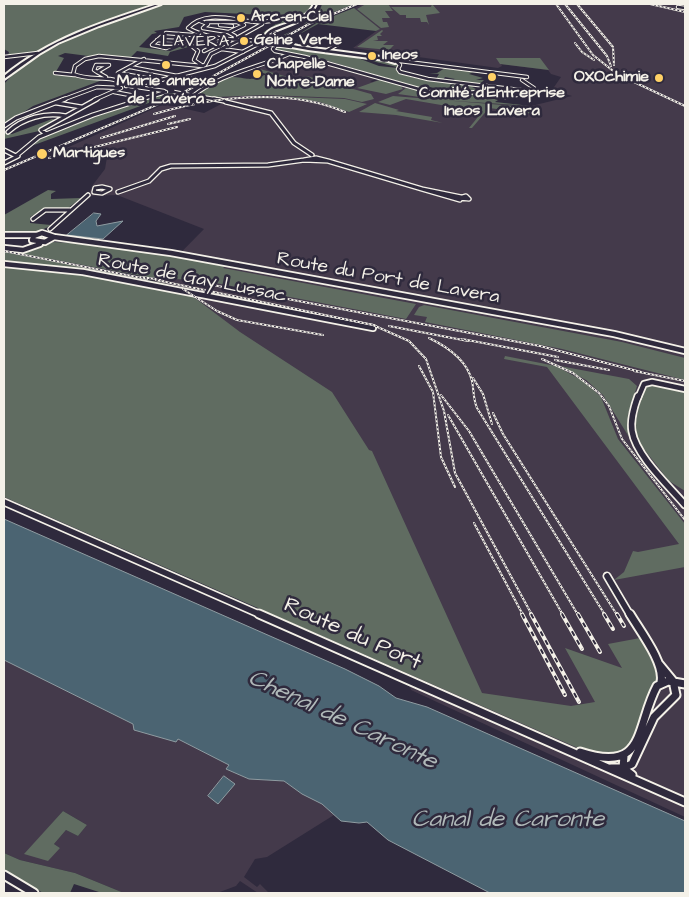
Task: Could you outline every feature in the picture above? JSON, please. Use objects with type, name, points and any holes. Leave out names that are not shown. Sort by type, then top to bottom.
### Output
[{"type":"main road","points":[[4,80],[22,63],[38,53],[94,28],[160,4]]},
{"type":"main road","points":[[271,42],[270,35],[273,30],[302,18],[316,4]]},
{"type":"main road","points":[[4,80],[41,53],[94,28]]},
{"type":"main road","points":[[271,42],[291,47],[390,59]]},
{"type":"main road","points":[[271,42],[400,61]]},
{"type":"street","points":[[678,6],[685,8]]},
{"type":"street","points":[[271,42],[254,42],[209,36],[188,28],[197,20],[213,18],[245,19],[260,22],[280,19]]},
{"type":"street","points":[[197,20],[206,22],[236,22],[245,19]]},
{"type":"street","points":[[206,22],[208,24],[202,27],[228,32],[244,25],[236,22]]},
{"type":"street","points":[[200,34],[220,25],[222,22]]},
{"type":"street","points":[[228,32],[236,22]]},
{"type":"street","points":[[235,39],[257,29],[262,24],[260,22]]},
{"type":"street","points":[[220,25],[232,26]]},
{"type":"street","points":[[166,33],[174,32],[196,38],[209,36]]},
{"type":"street","points":[[228,32],[235,39]]},
{"type":"street","points":[[161,37],[152,45],[166,48],[180,42]]},
{"type":"street","points":[[157,40],[200,42],[218,37]]},
{"type":"street","points":[[204,67],[211,54],[240,40]]},
{"type":"street","points":[[200,42],[193,47],[198,51],[211,54]]},
{"type":"street","points":[[204,51],[222,42]]},
{"type":"street","points":[[46,134],[41,130],[81,107],[126,85],[180,75],[271,42]]},
{"type":"street","points":[[271,42],[274,51],[436,93],[495,90],[528,92],[534,87],[525,78],[400,61],[398,69],[400,72],[424,79],[481,85],[501,90]]},
{"type":"street","points":[[326,51],[338,44]]},
{"type":"street","points":[[222,49],[243,52]]},
{"type":"street","points":[[198,51],[194,60],[204,67]]},
{"type":"street","points":[[4,57],[38,53]]},
{"type":"street","points":[[191,95],[229,75],[252,69],[289,54]]},
{"type":"street","points":[[12,57],[20,59],[22,63]]},
{"type":"street","points":[[74,75],[76,65],[89,59],[109,57],[145,59],[204,67]]},
{"type":"street","points":[[145,59],[118,73],[159,80]]},
{"type":"street","points":[[126,63],[135,64]]},
{"type":"street","points":[[96,65],[109,66],[108,67],[96,72],[94,70],[96,65]]},
{"type":"street","points":[[130,67],[193,79]]},
{"type":"street","points":[[96,72],[126,85],[191,95],[271,113],[294,144],[315,158],[460,198]]},
{"type":"street","points":[[55,73],[60,76],[74,75],[82,78],[113,79]]},
{"type":"street","points":[[159,80],[165,91]]},
{"type":"street","points":[[4,126],[16,118],[97,87],[121,88]]},
{"type":"street","points":[[495,90],[505,97],[522,92]]},
{"type":"street","points":[[4,162],[16,156],[34,140],[46,134],[93,115],[158,95],[165,91]]},
{"type":"street","points":[[114,92],[135,96]]},
{"type":"street","points":[[57,102],[81,107]]},
{"type":"street","points":[[8,132],[20,123],[41,116],[55,114],[66,116]]},
{"type":"street","points":[[4,150],[16,156]]},
{"type":"street","points":[[96,191],[104,193],[118,192],[148,181],[161,170],[171,166],[268,165],[315,158]]},
{"type":"street","points":[[4,235],[36,235],[44,233],[88,195],[105,187],[118,192]]},
{"type":"street","points":[[104,193],[110,190]]},
{"type":"street","points":[[33,219],[45,210],[70,210]]},
{"type":"street","points":[[4,248],[16,250],[29,248],[47,241],[53,236],[50,229]]},
{"type":"street","name":"Route du Port de Lavera","points":[[44,233],[85,242],[171,253],[614,334],[685,351]]},
{"type":"street","name":"Route du Port de Lavera","points":[[4,235],[33,240],[85,242]]},
{"type":"street","points":[[29,248],[36,235]]},
{"type":"street","name":"Route de Gay Lussac","points":[[4,264],[83,272],[373,328]]},
{"type":"street","points":[[685,389],[652,382],[644,384],[631,431],[638,446],[685,506]]},
{"type":"street","name":"Route du Port","points":[[4,502],[685,802]]},
{"type":"street","points":[[542,738],[603,758],[624,756],[634,747],[639,738],[654,690],[661,683],[663,674],[607,576]]},
{"type":"street","points":[[606,767],[623,768],[635,761],[651,723],[676,694],[673,681],[659,664]]},
{"type":"street","points":[[661,683],[673,681],[685,684]]},
{"type":"street","points":[[624,756],[623,768],[627,773],[672,796]]},
{"type":"street","points":[[4,874],[34,893]]},
{"type":"shaded area","points":[[364,4],[685,4],[685,817],[411,690],[299,395],[147,287],[204,229],[117,195],[88,196],[92,186],[105,169],[107,157],[71,153],[51,155],[164,104],[204,113],[225,102],[223,97],[197,95],[206,87],[230,76],[251,81],[267,74],[259,72],[260,68],[284,57],[307,63],[299,67],[308,69],[326,63],[379,78],[370,81],[372,82],[381,79],[422,92],[470,98],[469,102],[531,106],[572,96],[552,90],[561,77],[551,74],[548,70],[501,64],[502,66],[498,68],[353,48],[379,29],[354,8]]},
{"type":"shaded area","points":[[4,660],[133,724],[134,730],[178,739],[229,765],[227,769],[249,779],[284,781],[302,794],[322,804],[334,815],[267,857],[255,859],[244,877],[257,887],[260,884],[269,893],[258,893],[240,881],[236,886],[217,893],[124,893],[75,873],[20,860],[4,853]],"holes":[[[63,811],[87,825],[78,836],[66,830],[54,844],[60,848],[25,854]]]},
{"type":"green space","points":[[4,4],[156,4],[83,31],[37,52],[8,56],[9,52],[4,49]]},
{"type":"green space","points":[[163,4],[313,4],[303,16],[272,30],[265,39],[252,40],[276,24],[281,23],[285,16],[205,12],[184,17],[179,27],[154,31],[157,33],[152,34],[139,47],[170,51],[184,45],[192,46],[170,52],[168,56],[137,51],[131,57],[96,57],[65,53],[58,56],[64,58],[54,75],[105,79],[33,106],[4,125],[4,84],[37,56],[57,44],[99,26]]},
{"type":"green space","points":[[322,4],[354,4],[304,24],[320,10]]},
{"type":"green space","points":[[366,4],[388,4],[393,11],[385,11],[390,18],[382,18],[383,22],[387,22],[389,27],[381,28],[357,9]]},
{"type":"green space","points":[[432,4],[440,13],[426,15],[429,25],[427,22],[421,22],[420,18],[406,18],[406,15],[400,15],[391,7],[431,7]]},
{"type":"green space","points":[[354,8],[380,29],[376,31],[318,24],[296,36],[318,22]]},
{"type":"green space","points":[[382,30],[380,34],[382,36],[377,36],[378,40],[373,41],[388,41],[383,45],[394,45],[389,50],[357,47]]},
{"type":"green space","points":[[276,47],[386,60],[399,65],[397,67],[355,57],[379,66],[398,68],[397,70],[402,74],[423,79],[452,81],[455,79],[445,77],[443,80],[436,79],[439,74],[429,73],[437,73],[445,68],[475,71],[469,74],[483,78],[476,80],[484,80],[478,86],[472,87],[480,91],[454,93],[458,91],[450,89],[448,93],[439,93],[442,90],[430,87],[424,89],[325,60],[277,51],[274,49]]},
{"type":"green space","points":[[496,58],[540,58],[549,70],[500,64]]},
{"type":"green space","points":[[260,69],[295,79],[307,76],[371,94],[374,99],[362,102],[344,98],[266,95],[215,97],[197,95],[223,78],[253,79],[267,74],[259,72]]},
{"type":"green space","points":[[382,79],[399,84],[403,89],[386,94],[357,88]]},
{"type":"green space","points":[[406,88],[452,96],[493,91],[503,97],[494,97],[498,100],[495,102],[531,106],[441,100],[398,94]]},
{"type":"green space","points":[[168,93],[176,93],[34,145],[57,130],[96,114]]},
{"type":"green space","points":[[268,96],[345,99],[367,104],[349,112],[320,102],[294,98],[223,99]]},
{"type":"green space","points":[[393,96],[539,108],[542,115],[489,108],[472,128],[469,128],[482,112],[406,99],[390,105],[378,102]]},
{"type":"green space","points":[[375,103],[399,110],[396,111],[432,117],[431,120],[443,123],[396,115],[359,112]]},
{"type":"green space","points":[[52,119],[57,120],[39,131],[4,139],[4,133],[12,134]]},
{"type":"green space","points":[[48,190],[56,191],[51,194],[51,199],[81,198],[67,209],[43,210],[30,217],[30,223],[51,225],[45,228],[29,233],[4,233],[4,215]]},
{"type":"green space","points":[[53,242],[118,247],[183,257],[226,265],[223,268],[416,304],[406,319],[205,281],[147,277],[13,252]]},
{"type":"green space","points":[[4,252],[168,284],[165,286],[79,270],[4,263]]},
{"type":"green space","points":[[4,265],[82,273],[191,295],[240,332],[332,392],[369,450],[372,451],[482,693],[571,706],[595,702],[565,648],[622,668],[608,644],[640,638],[658,672],[659,679],[646,701],[635,740],[621,752],[611,755],[587,752],[4,497]]},
{"type":"green space","points":[[424,305],[622,342],[685,358],[685,380],[562,349],[425,322],[427,317],[414,315],[419,307]]},
{"type":"green space","points":[[505,356],[556,366],[585,382],[601,397],[618,439],[685,524],[685,567],[614,580],[624,572],[633,551],[638,552],[679,544],[547,367],[504,359]]},
{"type":"green space","points":[[560,366],[629,379],[637,386],[628,415],[628,429],[634,445],[603,395],[586,380]]},
{"type":"green space","points":[[656,384],[685,390],[685,491],[669,481],[636,439],[634,428],[643,391],[648,385]]},
{"type":"green space","points":[[63,811],[87,825],[78,836],[66,830],[54,844],[60,848],[48,861],[24,854]]},
{"type":"green space","points":[[4,853],[20,860],[75,873],[124,893],[102,893],[74,884],[70,893],[43,893],[4,869]]},
{"type":"water","points":[[94,213],[101,214],[96,221],[97,226],[123,221],[103,239],[67,235]]},
{"type":"water","name":"Canal de Caronte","points":[[4,519],[345,669],[379,686],[396,698],[427,707],[685,821],[685,893],[490,893],[388,840],[367,822],[341,821],[322,804],[302,794],[284,781],[249,779],[226,769],[229,765],[178,739],[176,742],[134,730],[133,724],[4,660]]},
{"type":"water","points":[[224,776],[235,784],[218,804],[208,796]]},
{"type":"railway","points":[[4,170],[175,97],[309,24],[357,4]]},
{"type":"railway","points":[[556,4],[593,55],[617,74],[685,106]]},
{"type":"railway","points":[[565,4],[607,56],[611,66]]},
{"type":"railway","points":[[577,4],[613,47],[614,65]]},
{"type":"railway","points":[[650,4],[685,12]]},
{"type":"railway","points":[[575,43],[582,52],[594,60]]},
{"type":"railway","points":[[154,114],[201,103],[250,97],[299,99],[323,104],[345,112]]},
{"type":"railway","points":[[101,138],[175,116]]},
{"type":"railway","points":[[168,124],[190,119]]},
{"type":"railway","points":[[49,158],[177,127]]},
{"type":"railway","points":[[4,251],[147,279]]},
{"type":"railway","points":[[141,277],[163,280]]},
{"type":"railway","points":[[156,280],[373,325],[409,341],[426,359],[444,411],[455,473],[532,615]]},
{"type":"railway","points":[[191,281],[540,346],[641,372]]},
{"type":"railway","points":[[183,289],[217,311],[237,320],[323,335]]},
{"type":"railway","points":[[389,326],[468,341]]},
{"type":"railway","points":[[429,338],[450,350],[466,367],[472,381],[477,408],[605,615]]},
{"type":"railway","points":[[462,339],[558,357]]},
{"type":"railway","points":[[542,359],[573,373],[599,393],[609,406],[622,439],[685,520]]},
{"type":"railway","points":[[555,360],[609,370]]},
{"type":"railway","points":[[419,366],[433,392],[441,457],[455,487]]},
{"type":"railway","points":[[634,371],[685,381]]},
{"type":"railway","points":[[473,378],[483,394],[492,424]]},
{"type":"railway","points":[[441,395],[469,431],[578,615]]},
{"type":"railway","points":[[493,413],[503,434],[617,615]]},
{"type":"railway","points":[[448,415],[563,615]]},
{"type":"railway","points":[[474,523],[523,615]]},
{"type":"railway","points":[[522,614],[565,695]]},
{"type":"railway","points":[[531,614],[579,702]]},
{"type":"railway","points":[[562,614],[582,649]]},
{"type":"railway","points":[[578,614],[600,652]]},
{"type":"railway","points":[[604,614],[613,629]]},
{"type":"railway","points":[[617,614],[624,626]]},
{"type":"place","name":"Arc-en-Ciel","points":[[241,18]]},
{"type":"place","name":"Geine Verte","points":[[244,41]]},
{"type":"place","name":"Ineos","points":[[372,56]]},
{"type":"place","name":"Mairie annexe de Lavéra","points":[[166,65]]},
{"type":"place","name":"Chapelle Notre-Dame","points":[[257,74]]},
{"type":"place","name":"Comité d'Entreprise Ineos Lavera","points":[[492,77]]},
{"type":"place","name":"OXOchimie","points":[[659,78]]},
{"type":"place","name":"Martigues","points":[[42,154]]},
{"type":"district","name":"LAVÉRA","points":[[196,43]]},
{"type":"water label","name":"Chenal de Caronte","points":[[342,721]]}]
